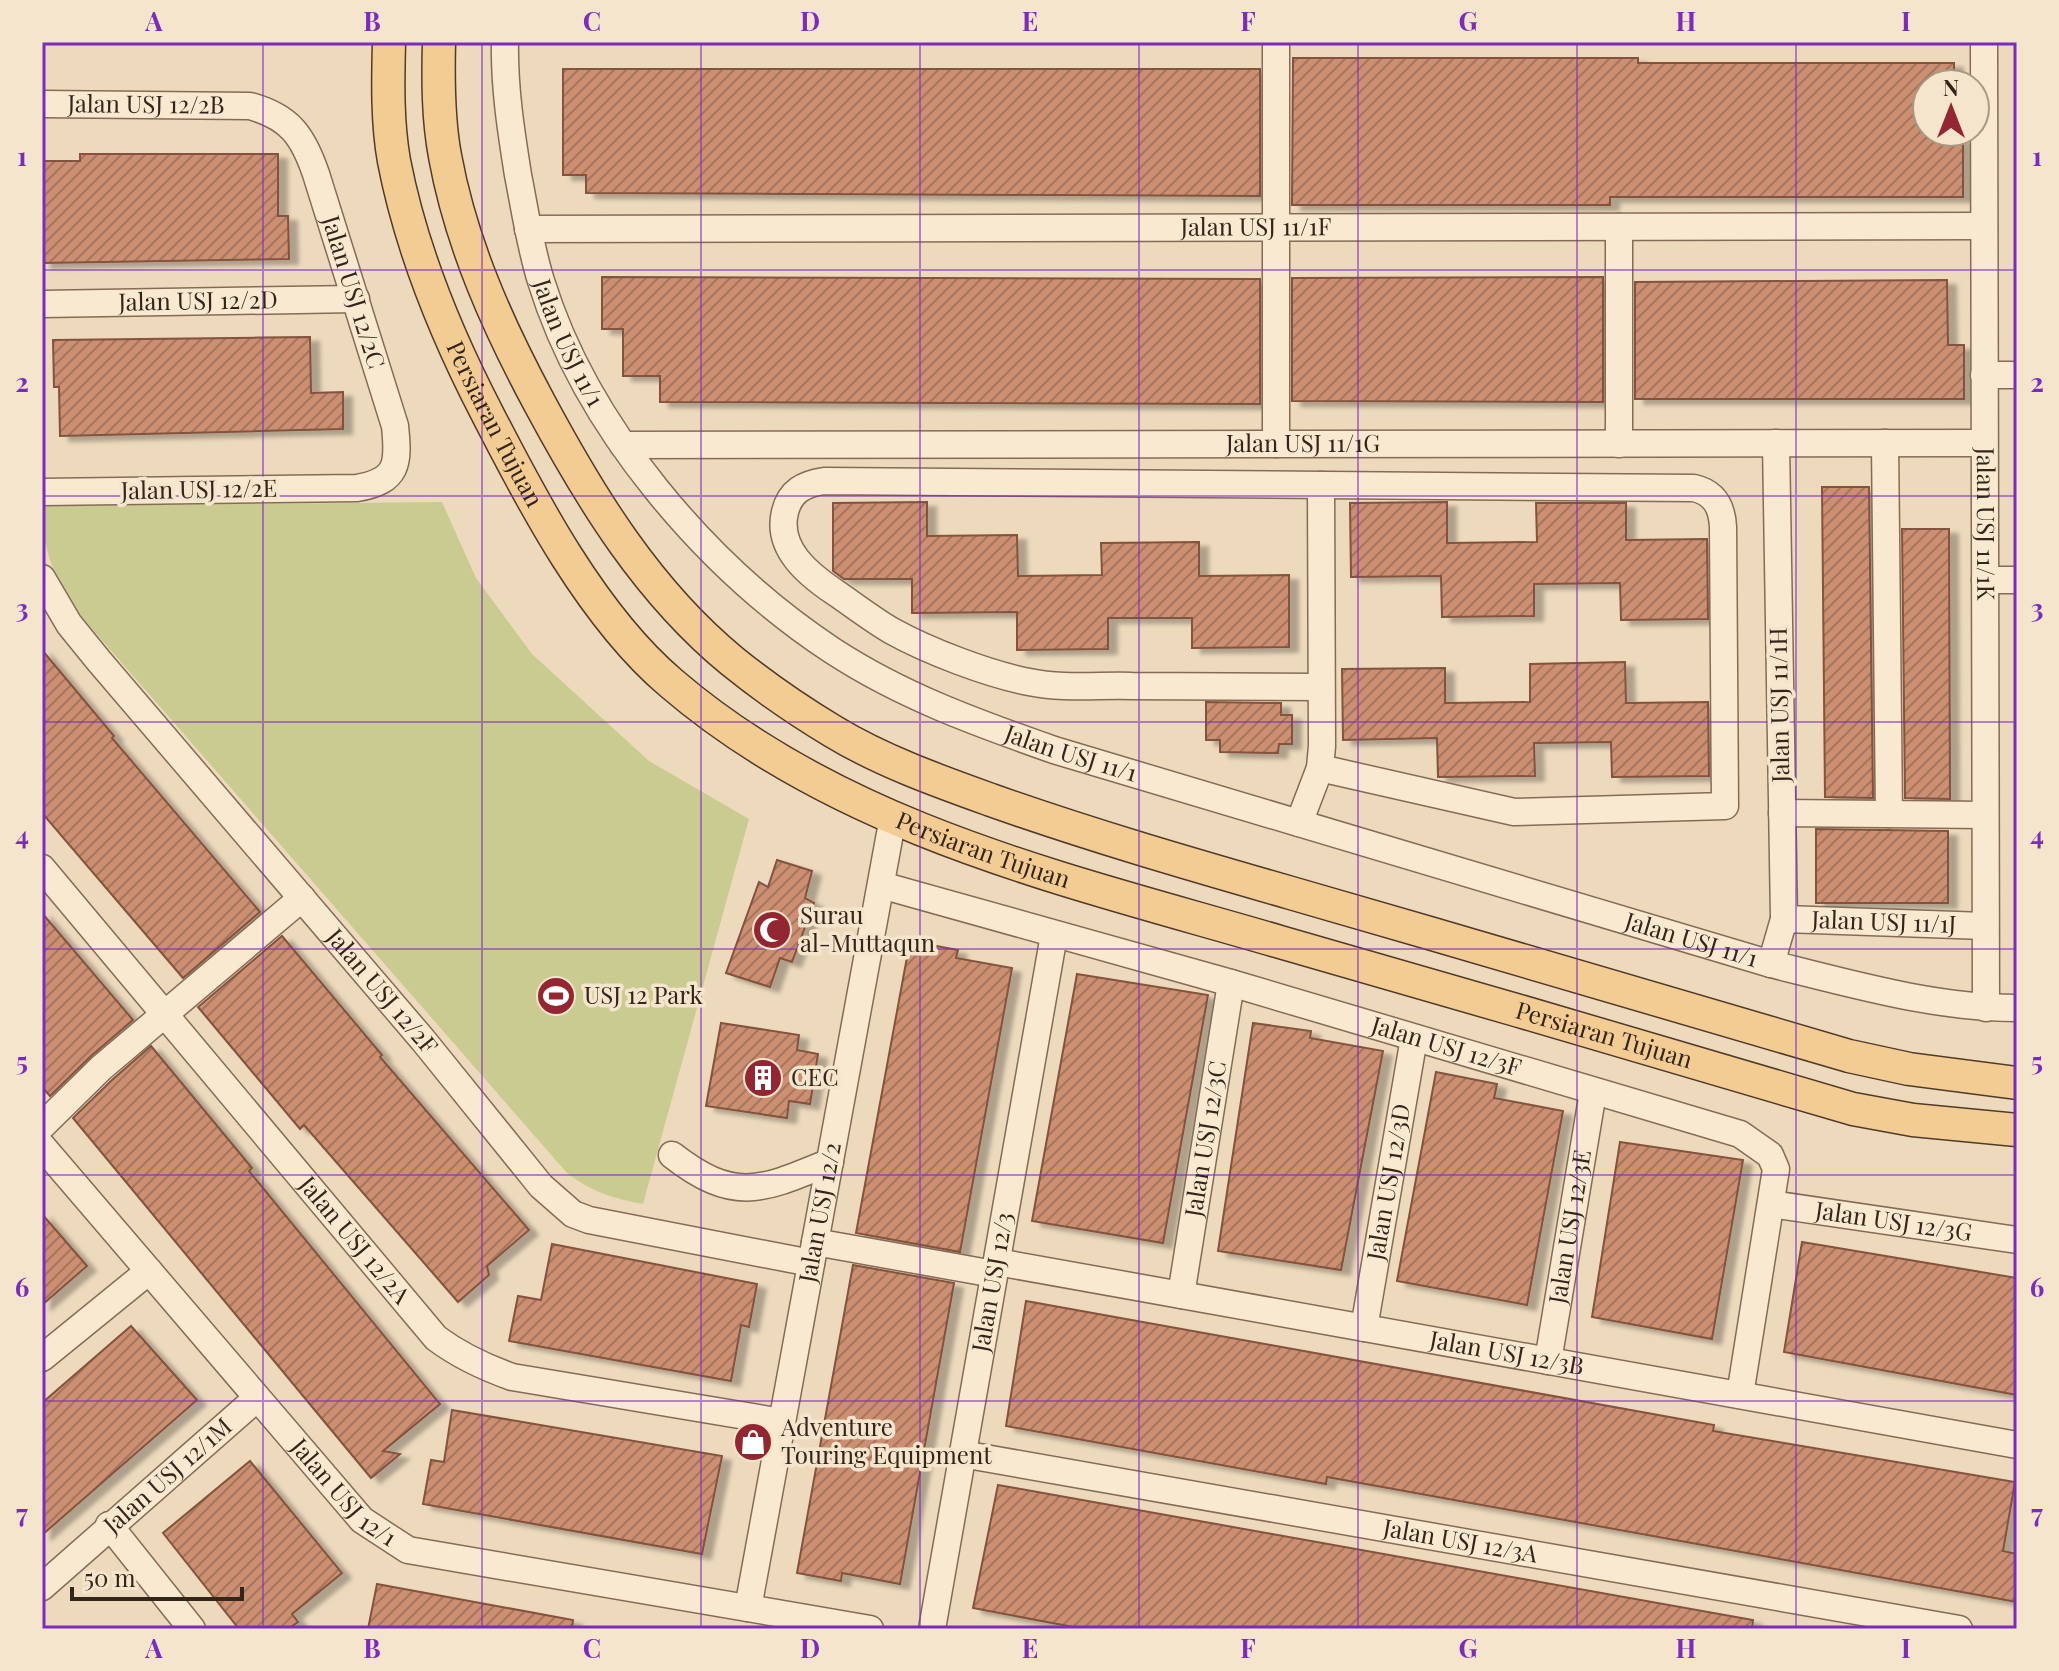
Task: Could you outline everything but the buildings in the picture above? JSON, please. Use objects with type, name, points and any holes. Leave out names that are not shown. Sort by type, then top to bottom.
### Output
[{"type":"main road","name":"Persiaran Tujuan","points":[[389,42],[388,89],[394,159],[418,254],[461,363],[504,447],[589,591],[624,635],[667,681],[763,752],[819,783],[893,817],[1009,863],[1853,1109],[1913,1120],[2017,1130]]},
{"type":"main road","name":"Persiaran Tujuan","points":[[439,42],[438,89],[444,151],[456,209],[478,272],[508,342],[584,483],[637,563],[684,618],[731,660],[779,696],[837,734],[901,765],[1090,835],[1849,1056],[1909,1069],[2017,1083]]},
{"type":"main road","points":[[461,363],[465,349],[476,340],[485,338],[508,342]]},
{"type":"street","name":"Jalan USJ 11/1","points":[[505,42],[511,131],[528,229],[541,282],[562,336],[594,402],[623,445],[697,536],[739,579],[833,650],[903,691],[965,719],[1054,750],[1771,964],[1892,994],[1986,1008],[2017,1008]]},
{"type":"street","points":[[1276,42],[1276,444]]},
{"type":"street","name":"Jalan USJ 11/1K","points":[[1984,42],[1986,1008]]},
{"type":"street","name":"Jalan USJ 12/2B","points":[[42,104],[250,106]]},
{"type":"street","name":"Jalan USJ 12/2C","points":[[250,106],[286,121],[304,145],[316,174],[395,426],[396,458],[391,474],[377,484],[357,488]]},
{"type":"street","name":"Jalan USJ 11/1F","points":[[528,229],[1984,226]]},
{"type":"street","points":[[1619,227],[1619,444]]},
{"type":"street","name":"Jalan USJ 12/2D","points":[[42,304],[356,299]]},
{"type":"street","points":[[1984,375],[2017,375]]},
{"type":"street","name":"Jalan USJ 11/1H","points":[[1771,964],[1784,919],[1776,443]]},
{"type":"street","points":[[1885,443],[1889,814]]},
{"type":"street","name":"Jalan USJ 11/1G","points":[[623,445],[1984,443]]},
{"type":"street","points":[[1320,768],[1514,812],[1725,806],[1722,512],[1707,491],[1694,488],[824,481],[806,484],[793,493],[786,508],[782,525],[787,542],[796,559],[815,579],[889,629],[914,642],[1011,678],[1056,685],[1321,687]]},
{"type":"street","points":[[1299,823],[1320,768],[1321,485]]},
{"type":"street","name":"Jalan USJ 12/2E","points":[[42,492],[357,488]]},
{"type":"street","name":"Jalan USJ 12/2F","points":[[42,578],[69,624],[433,1052],[541,1186],[573,1214],[606,1224],[813,1253],[995,1268]]},
{"type":"street","points":[[1985,580],[2017,580]]},
{"type":"street","points":[[1782,813],[1985,815]]},
{"type":"street","name":"Jalan USJ 12/2","points":[[737,1614],[782,1422],[893,817]]},
{"type":"street","name":"Jalan USJ 12/2A","points":[[42,868],[436,1338],[476,1363],[512,1377],[782,1422]]},
{"type":"street","name":"Jalan USJ 12/3F","points":[[881,885],[1231,983],[1740,1134],[1770,1155],[1776,1169],[1740,1395]]},
{"type":"street","points":[[42,1126],[101,1068],[302,898]]},
{"type":"street","name":"Jalan USJ 11/1J","points":[[1784,919],[1985,926]]},
{"type":"street","name":"Jalan USJ 12/3","points":[[932,1629],[1054,935]]},
{"type":"street","name":"Jalan USJ 12/3C","points":[[1181,1295],[1231,983]]},
{"type":"street","name":"Jalan USJ 12/3D","points":[[1364,1328],[1414,1038]]},
{"type":"street","name":"Jalan USJ 12/3E","points":[[1548,1361],[1593,1092]]},
{"type":"street","name":"Jalan USJ 12/1","points":[[42,1146],[362,1520],[408,1550],[737,1614],[870,1629]]},
{"type":"street","points":[[672,1155],[697,1174],[729,1188],[759,1188],[830,1162]]},
{"type":"street","name":"Jalan USJ 12/3G","points":[[1771,1204],[2017,1240]]},
{"type":"street","name":"Jalan USJ 12/3B","points":[[995,1268],[1181,1295],[2017,1445]]},
{"type":"street","points":[[42,1358],[149,1271]]},
{"type":"street","name":"Jalan USJ 12/1M","points":[[42,1587],[257,1398]]},
{"type":"street","name":"Jalan USJ 12/3A","points":[[962,1454],[1959,1629]]},
{"type":"street","points":[[109,1525],[192,1629]]},
{"type":"green space","name":"USJ 12 Park","points":[[442,502],[476,578],[532,654],[649,761],[749,819],[643,1204],[603,1193],[567,1173],[86,622],[53,568],[45,540],[42,506]]},
{"type":"place","name":"Surau al-Muttaqun","points":[[772,930]]},
{"type":"place","name":"USJ 12 Park","points":[[556,996]]},
{"type":"place","name":"CEC","points":[[763,1078]]},
{"type":"place","name":"Adventure Touring Equipment","points":[[753,1442]]}]
